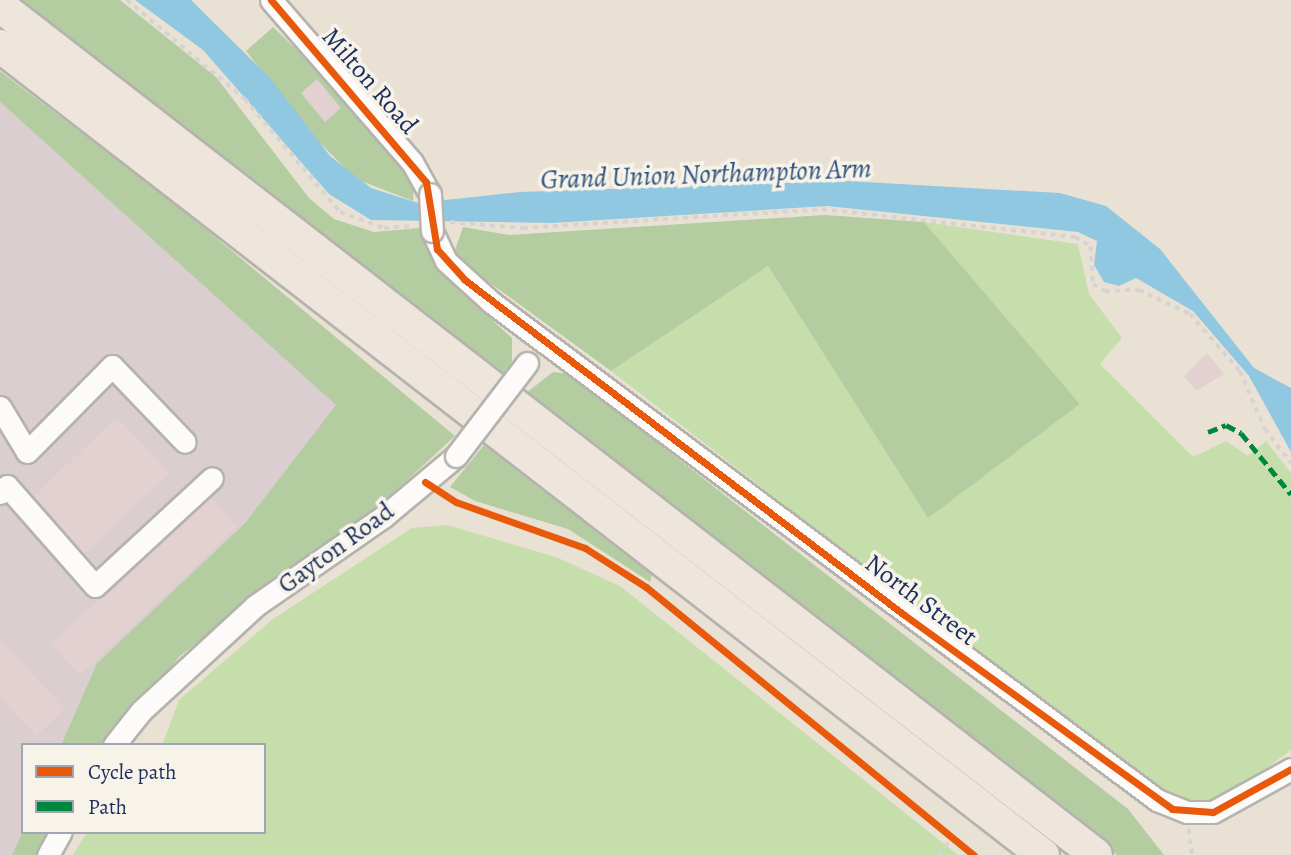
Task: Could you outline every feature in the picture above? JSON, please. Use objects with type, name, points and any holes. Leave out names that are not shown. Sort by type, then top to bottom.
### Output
[{"type":"highway","points":[[0,6],[1096,855]]},
{"type":"highway","points":[[0,46],[1043,855]]},
{"type":"street","name":"Milton Road","points":[[271,0],[412,162],[430,194],[431,224]]},
{"type":"street","points":[[431,224],[437,249],[465,280],[544,339]]},
{"type":"street","name":"Gayton Road","points":[[116,743],[141,711],[255,606],[383,517],[456,456],[544,339]]},
{"type":"street","name":"North Street","points":[[544,339],[903,614],[1157,800],[1187,812]]},
{"type":"street","points":[[0,407],[27,452],[112,366],[185,442]]},
{"type":"street","points":[[0,494],[7,486],[95,586],[212,478]]},
{"type":"street","points":[[1187,812],[1238,803],[1291,769]]},
{"type":"street","points":[[48,855],[60,834]]},
{"type":"path","points":[[127,0],[245,99],[340,212],[384,228],[431,224],[523,228],[822,209],[1076,237],[1091,246],[1093,284],[1105,291],[1139,290],[1190,314],[1240,371],[1265,429],[1291,463]]},
{"type":"path","points":[[1187,812],[1192,855]]},
{"type":"path","points":[[939,855],[952,837]]},
{"type":"shaded area","points":[[0,102],[337,405],[245,523],[97,663],[62,743],[21,743],[22,834],[12,855],[0,855]]},
{"type":"green space","points":[[18,0],[120,0],[216,77],[309,198],[334,219],[374,232],[420,228],[443,275],[512,338],[512,362],[501,377]]},
{"type":"green space","points":[[273,27],[320,72],[414,184],[413,201],[356,179],[313,136],[246,51]]},
{"type":"green space","points":[[0,71],[179,207],[455,436],[364,520],[278,577],[179,657],[108,743],[62,743],[97,663],[245,523],[336,405],[0,102]]},
{"type":"green space","points":[[825,215],[924,222],[1080,404],[928,518],[768,266],[611,371],[453,256],[463,227],[509,235]]},
{"type":"green space","points":[[924,222],[1078,244],[1089,294],[1122,338],[1100,364],[1193,457],[1226,441],[1248,456],[1266,441],[1291,473],[1291,750],[1225,799],[1179,802],[1140,780],[611,371],[768,266],[928,517],[1080,404]]},
{"type":"green space","points":[[553,372],[569,374],[1128,809],[1164,855],[1117,855],[531,401],[526,393]]},
{"type":"green space","points":[[484,445],[652,575],[650,582],[568,529],[475,501],[450,487]]},
{"type":"green space","points":[[447,525],[556,557],[620,586],[958,855],[73,855],[86,834],[266,834],[266,743],[163,743],[179,700],[273,619],[412,528]]},
{"type":"green space","points":[[22,834],[51,834],[39,855],[12,855]]},
{"type":"water","points":[[135,0],[191,0],[271,79],[330,156],[371,188],[418,203],[520,192],[847,181],[1060,193],[1106,206],[1160,249],[1254,368],[1291,388],[1291,452],[1249,376],[1193,311],[1136,278],[1119,286],[1104,282],[1094,265],[1097,241],[1078,232],[827,206],[552,223],[371,220],[329,194],[203,50]]},
{"type":"building","points":[[317,79],[341,108],[325,122],[301,93]]},
{"type":"building","points":[[1207,353],[1224,374],[1196,391],[1184,376]]},
{"type":"building","points":[[117,417],[170,473],[84,554],[34,496]]},
{"type":"building","points":[[210,498],[237,527],[80,675],[51,644]]},
{"type":"building","points":[[0,640],[65,709],[36,736],[0,697]]},
{"type":"marked path","points":[[1208,432],[1226,425],[1241,433],[1291,494]]},
{"type":"cycle path","points":[[271,0],[426,182],[437,249],[465,280],[903,614],[1172,809],[1213,812],[1291,769]]},
{"type":"cycle path","points":[[425,482],[456,502],[585,548],[646,587],[974,855]]},
{"type":"water label","name":"Grand Union Northampton Arm","points":[[706,174]]}]
